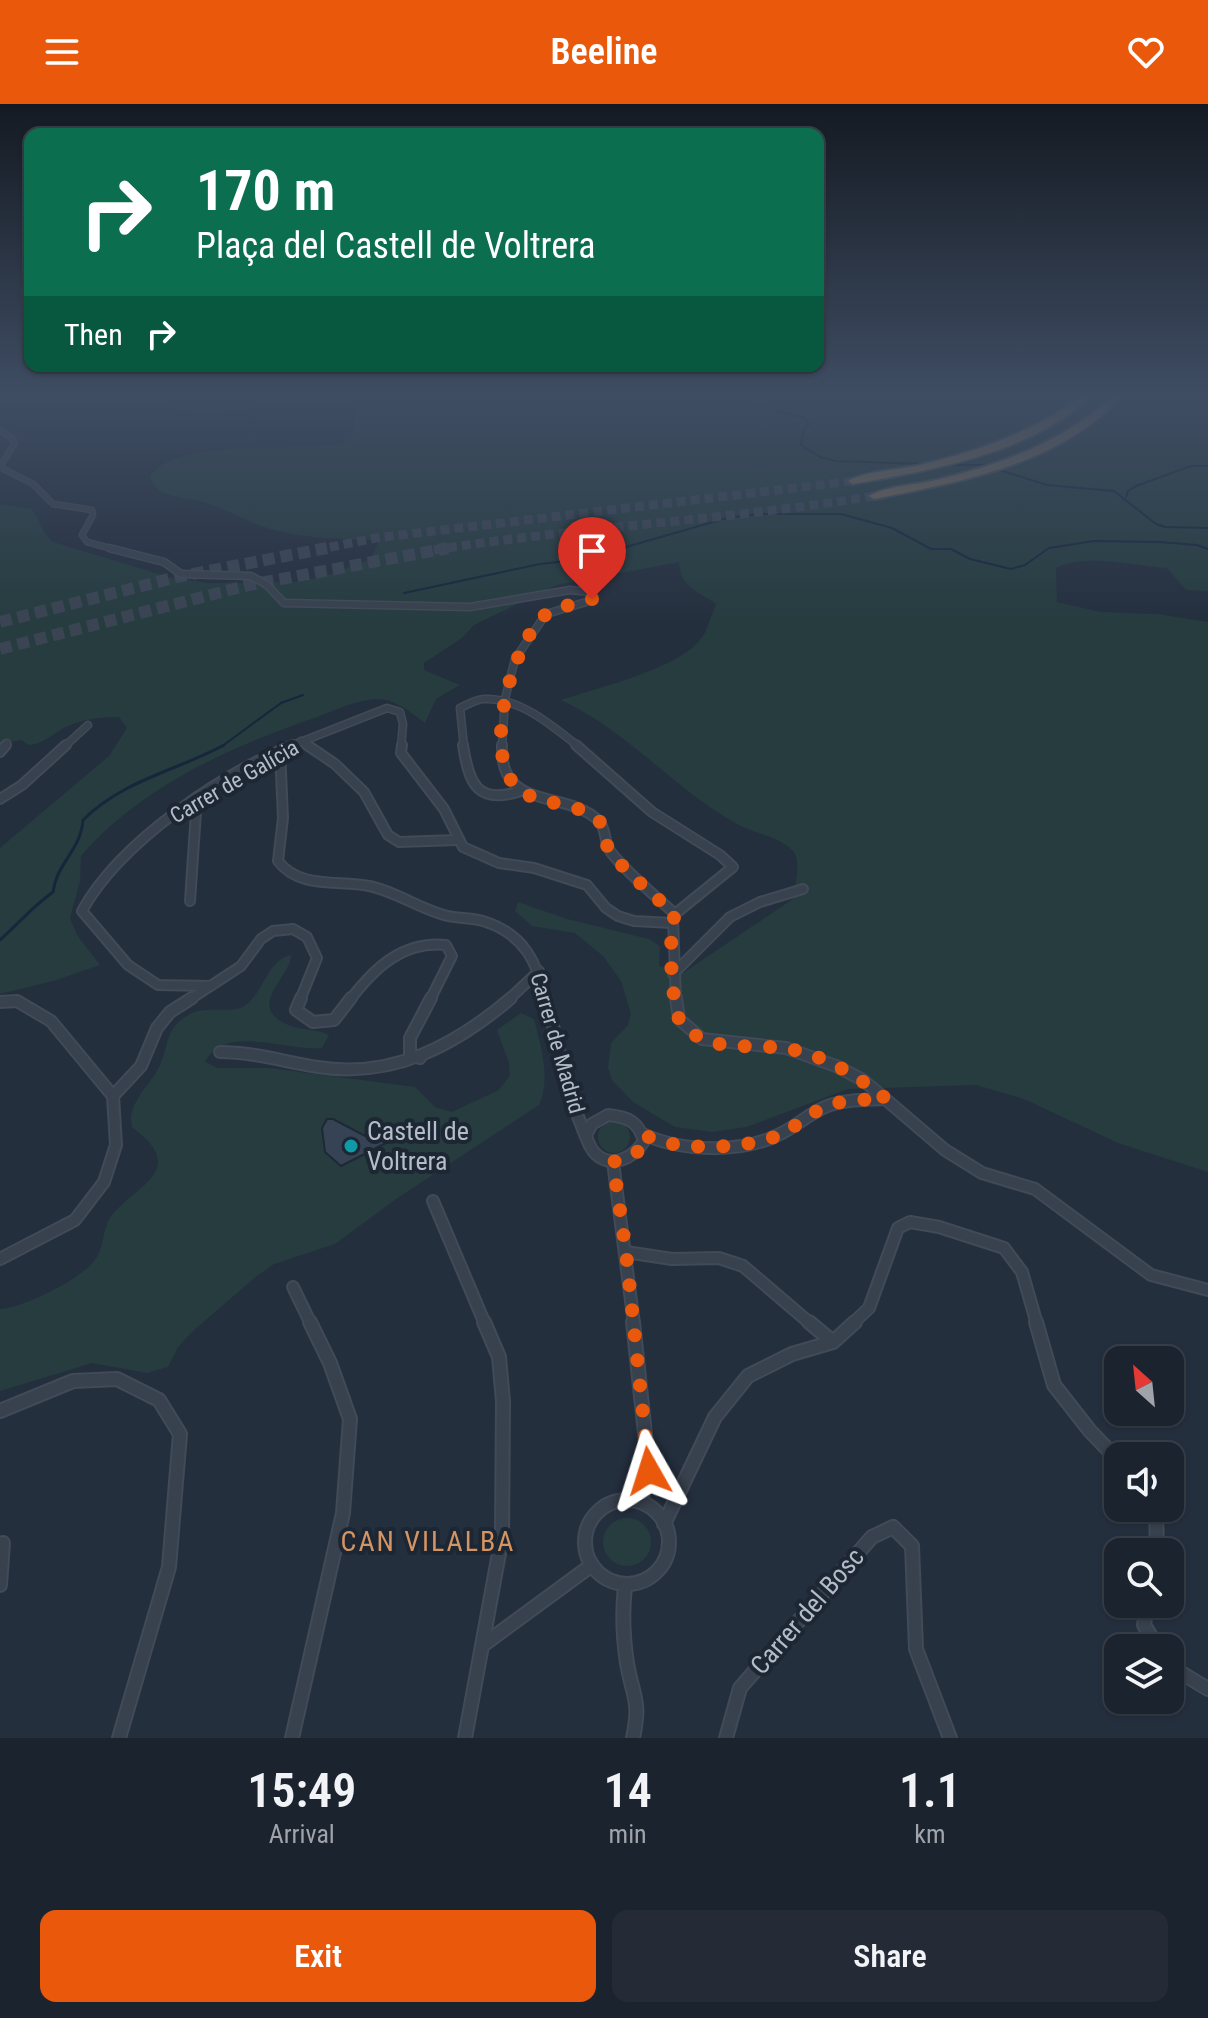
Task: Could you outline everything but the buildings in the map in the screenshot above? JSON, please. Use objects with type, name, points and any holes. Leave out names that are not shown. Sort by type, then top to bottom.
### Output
[{"type":"highway","points":[[853,481],[898,471]]},
{"type":"highway","points":[[874,496],[975,471]]},
{"type":"street","points":[[5,471],[33,484],[53,504],[92,510],[93,515],[82,535],[87,542],[164,562],[181,574],[251,576],[267,585],[284,603],[470,607],[570,590],[591,592],[594,596],[592,599],[554,610],[540,621],[515,659],[505,699],[502,754],[507,775],[521,791],[587,812],[602,823],[609,850],[674,918],[673,974],[679,1019],[687,1029],[702,1039],[786,1048],[836,1066],[863,1080],[945,1150],[982,1173],[1035,1189],[1151,1275],[1208,1290]]},
{"type":"street","points":[[301,741],[335,764],[364,792],[388,835],[399,842],[457,840],[463,847],[499,863],[534,868],[587,885],[618,916],[634,921],[674,918],[733,867],[730,862],[652,813],[575,743],[505,699],[469,701],[460,708],[467,772],[475,787],[490,798],[509,797],[521,791]]},
{"type":"street","name":"Carrer de Galícia","points":[[210,986],[158,985],[128,965],[82,911],[95,887],[172,812],[197,797],[280,750],[387,708],[400,712],[403,724],[401,753],[444,809],[457,840]]},
{"type":"street","points":[[0,799],[22,785],[88,725]]},
{"type":"street","points":[[0,752],[7,743]]},
{"type":"street","name":"Carrer de Madrid","points":[[280,750],[283,818],[278,861],[287,873],[319,882],[370,886],[444,915],[485,921],[512,935],[529,950],[539,971],[572,1101],[586,1137]]},
{"type":"street","points":[[190,901],[197,797]]},
{"type":"street","points":[[673,974],[724,922],[774,896],[803,889]]},
{"type":"street","points":[[113,1096],[141,1066],[157,1028],[170,1012],[241,966],[261,939],[273,931],[293,929],[307,937],[317,958],[296,1010],[313,1022],[334,1020],[390,958],[415,945],[433,942],[446,945],[452,956],[410,1038],[410,1055],[420,1058]]},
{"type":"street","points":[[220,1052],[253,1052],[289,1062],[346,1071],[388,1068],[420,1058],[506,1004],[539,971]]},
{"type":"street","points":[[0,1002],[17,1001],[51,1021],[113,1096],[116,1145],[104,1182],[75,1220],[0,1259]]},
{"type":"street","points":[[643,1134],[637,1153],[613,1162],[597,1157],[587,1145],[586,1137],[592,1123],[608,1115],[634,1121],[643,1134],[657,1142],[746,1146],[778,1136],[824,1107],[853,1100],[886,1099]]},
{"type":"street","points":[[613,1162],[626,1252],[649,1471],[641,1501]]},
{"type":"street","points":[[433,1201],[499,1357],[503,1401],[502,1537],[465,1738]]},
{"type":"street","points":[[664,1524],[641,1501],[616,1500],[595,1514],[585,1539],[592,1565],[612,1583],[625,1586],[639,1584],[652,1577],[667,1553],[664,1524],[715,1417],[748,1376],[792,1354],[833,1342],[869,1308],[898,1228],[910,1222],[939,1227],[1004,1248],[1022,1272],[1054,1385],[1104,1446]]},
{"type":"street","points":[[626,1252],[672,1259],[719,1258],[743,1266],[779,1293],[833,1342]]},
{"type":"street","points":[[292,1738],[343,1513],[350,1419],[330,1363],[293,1287]]},
{"type":"street","points":[[0,1411],[73,1381],[117,1379],[159,1400],[180,1434],[169,1567],[119,1738]]},
{"type":"street","name":"Carrer del Bosc","points":[[726,1738],[740,1688],[872,1537],[893,1527],[912,1546],[916,1649],[950,1738]]},
{"type":"street","points":[[0,1585],[3,1543]]},
{"type":"street","points":[[482,1645],[592,1565]]},
{"type":"street","points":[[625,1586],[622,1615],[627,1664],[639,1709],[633,1738]]},
{"type":"street","points":[[1184,1674],[1208,1689]]},
{"type":"green space","points":[[156,471],[1208,471],[1208,591],[1186,590],[1167,568],[1082,561],[1056,568],[1057,602],[1101,612],[1157,614],[1208,622],[1208,1172],[1118,1143],[1024,1099],[976,1085],[848,1089],[747,1127],[712,1132],[675,1127],[633,1102],[612,1080],[608,1068],[611,1043],[628,1025],[631,1014],[621,981],[603,956],[575,933],[532,926],[515,911],[518,902],[567,919],[649,939],[660,946],[659,966],[683,973],[793,899],[797,874],[796,856],[788,846],[737,824],[714,810],[608,728],[561,700],[655,669],[674,660],[700,640],[716,604],[687,583],[679,562],[557,585],[474,625],[462,638],[424,663],[424,670],[460,685],[436,699],[425,723],[390,701],[361,701],[253,741],[159,789],[105,831],[81,856],[80,881],[70,918],[77,935],[100,965],[0,994],[0,848],[109,756],[127,728],[119,717],[99,718],[74,724],[34,744],[28,745],[22,740],[0,744],[0,504],[31,509],[53,542],[172,578],[208,583],[297,582],[322,577],[366,561],[372,556],[379,540],[321,538],[278,531],[207,503],[165,493],[153,484],[150,476]]},
{"type":"green space","points":[[291,955],[270,1000],[270,1008],[286,1024],[329,1035],[322,1048],[242,1041],[215,1050],[205,1062],[218,1068],[269,1068],[415,1087],[435,1107],[452,1112],[499,1090],[510,1075],[497,1030],[521,1013],[534,1019],[542,1051],[545,1074],[539,1105],[396,1199],[335,1244],[274,1264],[257,1276],[193,1331],[178,1347],[168,1367],[147,1373],[92,1363],[0,1391],[0,1309],[53,1290],[90,1265],[97,1257],[111,1216],[145,1185],[158,1165],[157,1154],[132,1127],[131,1119],[136,1103],[159,1067],[174,1026],[195,1012],[235,1009],[247,1004],[271,969]]},
{"type":"green space","points":[[614,1121],[626,1125],[630,1137],[626,1149],[614,1153],[602,1149],[598,1137],[602,1125]]},
{"type":"green space","points":[[627,1518],[644,1525],[651,1542],[644,1559],[627,1566],[610,1559],[603,1542],[610,1525]]},
{"type":"waterway","points":[[1003,471],[1047,485],[1114,491],[1156,524],[1208,528]]},
{"type":"waterway","points":[[1126,497],[1128,491],[1136,486],[1177,471]]},
{"type":"waterway","points":[[404,593],[540,564],[584,559],[727,518],[761,514],[841,514],[892,528],[931,549],[951,549],[970,559],[1011,569],[1025,565],[1049,548],[1094,541],[1159,542],[1197,545],[1208,549]]},
{"type":"waterway","points":[[223,745],[281,703],[303,695]]},
{"type":"waterway","points":[[0,940],[53,892],[59,873],[78,840],[83,820],[99,806],[133,786],[223,745]]},
{"type":"tunnel","points":[[316,550],[376,538],[853,481]]},
{"type":"tunnel","points":[[446,548],[874,496]]},
{"type":"tunnel","points":[[0,622],[177,577],[327,548]]},
{"type":"tunnel","points":[[0,649],[249,585],[446,548]]},
{"type":"tunnel","points":[[434,550],[446,548]]},
{"type":"place","name":"Castell de Voltrera","points":[[351,1146]]},
{"type":"district","name":"CAN VILALBA","points":[[428,1541]]},
{"type":"route","points":[[592,599],[546,614],[515,659],[505,699],[502,754],[507,775],[521,791],[587,812],[602,823],[609,850],[675,914],[672,923],[673,974],[679,1019],[687,1029],[702,1039],[721,1043],[786,1048],[836,1066],[863,1080],[886,1099],[853,1100],[824,1107],[778,1136],[746,1146],[657,1142],[643,1134],[644,1141],[637,1153],[613,1162],[626,1252],[649,1471]]}]
